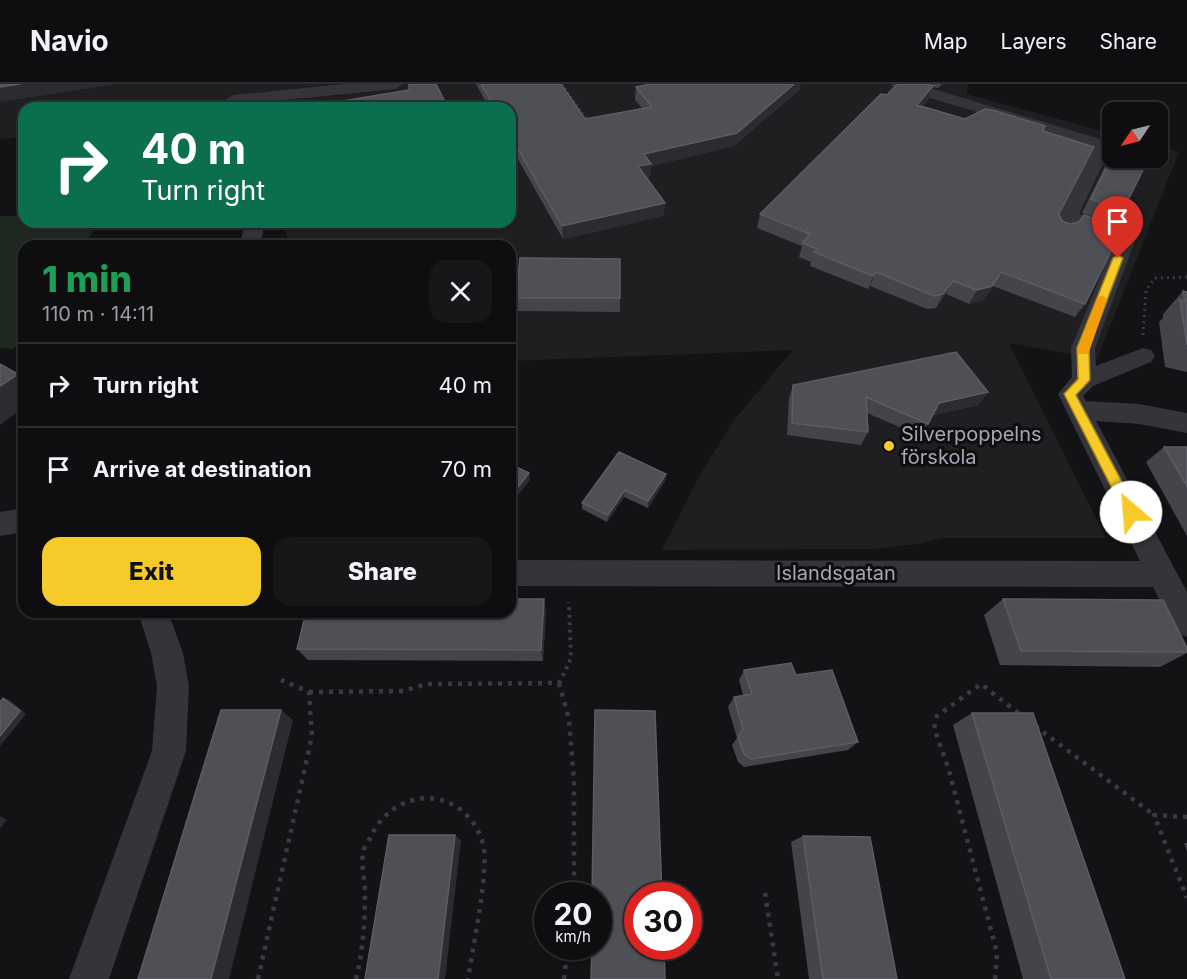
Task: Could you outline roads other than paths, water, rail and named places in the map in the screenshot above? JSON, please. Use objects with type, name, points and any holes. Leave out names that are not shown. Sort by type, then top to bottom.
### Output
[{"type":"street","points":[[232,97],[395,84]]},
{"type":"street","points":[[898,84],[1105,144],[1065,223],[1126,238],[1083,348],[1077,394],[1187,623]]},
{"type":"street","points":[[1077,394],[1143,356]]},
{"type":"street","points":[[1077,394],[1140,414],[1187,423]]},
{"type":"street","points":[[0,524],[18,521]]},
{"type":"street","name":"Islandsgatan","points":[[516,573],[1163,574]]},
{"type":"street","points":[[88,979],[169,751],[173,686],[167,653],[155,618]]},
{"type":"place","name":"Silverpoppelns förskola","points":[[889,446]]}]
